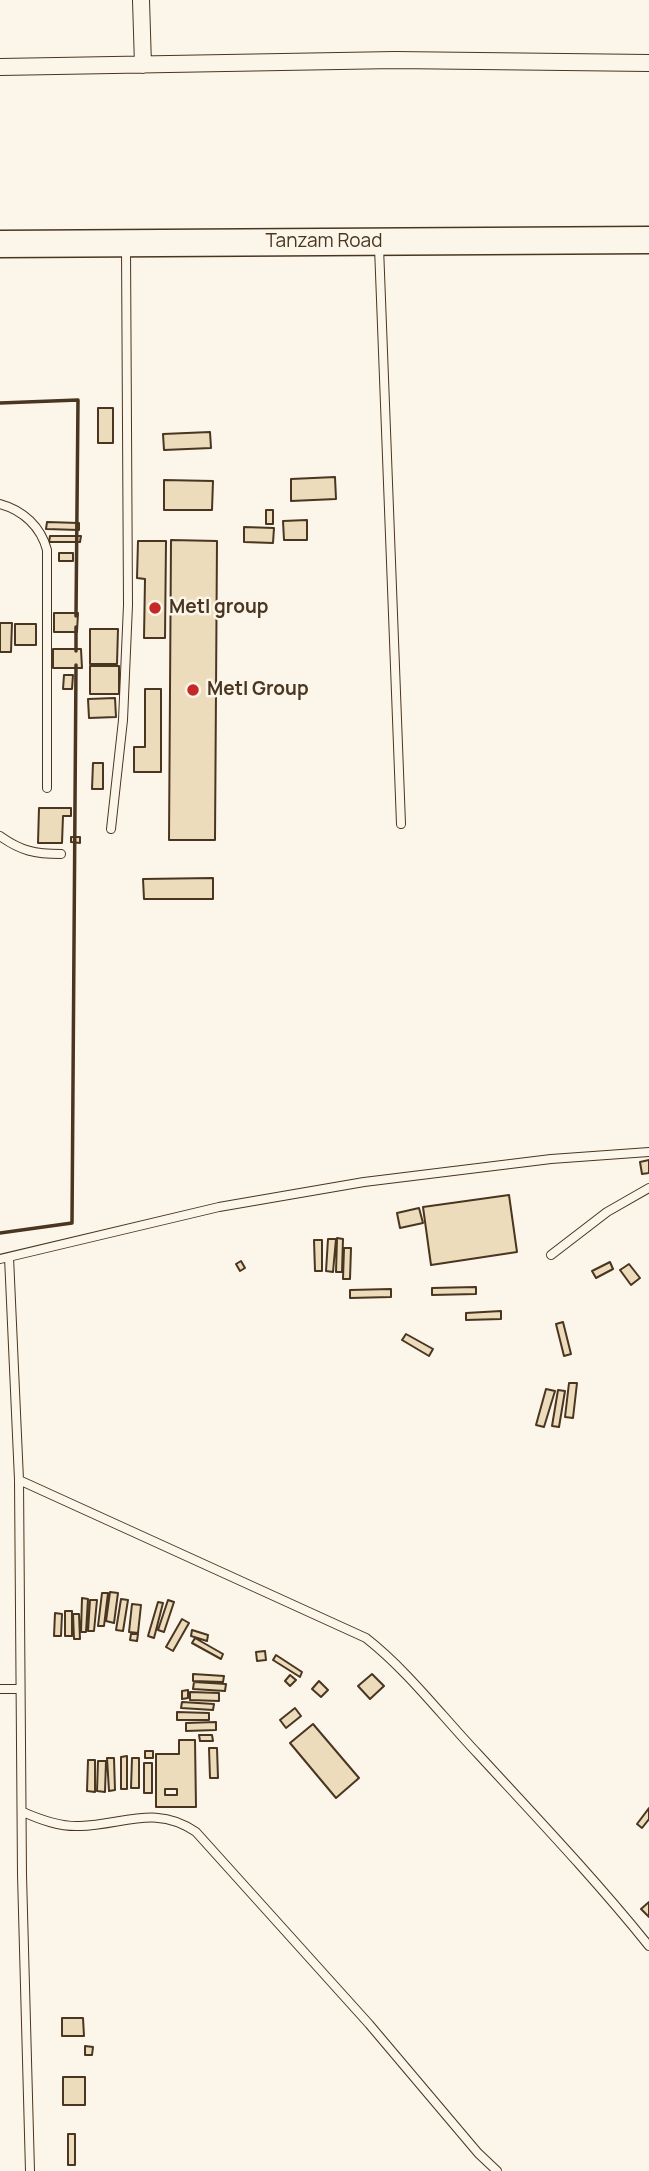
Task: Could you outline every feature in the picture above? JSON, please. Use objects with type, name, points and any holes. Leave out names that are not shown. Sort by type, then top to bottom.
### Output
[{"type":"highway","name":"Tanzam Road","points":[[0,244],[649,240]]},
{"type":"street","points":[[141,0],[143,65]]},
{"type":"street","points":[[0,67],[395,60],[647,61]]},
{"type":"lane","points":[[111,829],[123,720],[128,606],[125,242]]},
{"type":"lane","points":[[379,242],[401,824]]},
{"type":"lane","points":[[0,503],[18,511],[30,521],[44,540],[47,550],[47,788]]},
{"type":"lane","points":[[0,836],[36,854],[61,854]]},
{"type":"lane","points":[[30,2171],[20,1689],[19,1480],[4,1258],[219,1207],[324,1188],[551,1159],[649,1152]]},
{"type":"lane","points":[[551,1255],[607,1212],[649,1188]]},
{"type":"lane","points":[[19,1480],[366,1639],[394,1664],[515,1793],[624,1914],[649,1946]]},
{"type":"lane","points":[[0,1689],[20,1689]]},
{"type":"lane","points":[[23,1812],[54,1824],[79,1826],[134,1818],[166,1818],[182,1823],[196,1832],[497,2171]]},
{"type":"building","points":[[98,408],[113,408],[113,443],[98,443]]},
{"type":"building","points":[[210,432],[211,448],[164,450],[163,434]]},
{"type":"building","points":[[335,477],[336,499],[291,501],[291,479]]},
{"type":"building","points":[[164,480],[213,481],[212,510],[164,510]]},
{"type":"building","points":[[266,510],[273,510],[273,524],[266,524]]},
{"type":"building","points":[[307,520],[307,540],[284,540],[283,521]]},
{"type":"building","points":[[47,522],[79,523],[79,530],[46,529]]},
{"type":"building","name":"Metl Group","points":[[244,527],[274,528],[273,543],[244,542]]},
{"type":"building","points":[[50,536],[81,536],[80,542],[49,542]]},
{"type":"building","name":"Metl Group","points":[[171,540],[217,541],[215,840],[169,840]]},
{"type":"building","name":"Metl group","points":[[138,541],[166,541],[165,638],[144,638],[145,579],[137,578]]},
{"type":"building","points":[[59,553],[73,553],[73,561],[59,561]]},
{"type":"building","points":[[54,613],[78,613],[77,632],[54,632]]},
{"type":"building","points":[[0,623],[12,623],[11,652],[0,652]]},
{"type":"building","points":[[15,624],[36,624],[36,645],[15,645]]},
{"type":"building","name":"Metl Group","points":[[90,629],[118,629],[117,664],[90,664]]},
{"type":"building","points":[[53,649],[81,649],[82,668],[53,668]]},
{"type":"building","points":[[90,666],[119,666],[119,694],[90,694]]},
{"type":"building","points":[[64,675],[73,675],[72,689],[63,689]]},
{"type":"building","name":"Metl Group","points":[[145,689],[161,689],[161,772],[134,772],[134,747],[145,747]]},
{"type":"building","points":[[115,698],[116,717],[89,718],[88,699]]},
{"type":"building","points":[[93,763],[103,763],[103,789],[92,789]]},
{"type":"building","points":[[39,808],[71,808],[71,816],[63,816],[62,843],[38,843]]},
{"type":"building","points":[[71,837],[80,837],[80,843],[71,842]]},
{"type":"building","points":[[213,878],[213,899],[144,899],[143,879]]},
{"type":"building","points":[[649,1160],[649,1173],[642,1174],[640,1162]]},
{"type":"building","points":[[509,1195],[517,1252],[431,1265],[423,1207]]},
{"type":"building","points":[[419,1208],[423,1223],[400,1228],[397,1213]]},
{"type":"building","points":[[337,1238],[343,1239],[342,1272],[336,1272]]},
{"type":"building","points":[[328,1239],[336,1239],[333,1272],[326,1271]]},
{"type":"building","points":[[314,1240],[322,1240],[322,1271],[315,1271]]},
{"type":"building","points":[[344,1248],[351,1248],[350,1279],[343,1279]]},
{"type":"building","points":[[241,1261],[245,1268],[240,1271],[236,1264]]},
{"type":"building","points":[[610,1262],[613,1269],[596,1278],[592,1271]]},
{"type":"building","points":[[629,1264],[640,1278],[631,1285],[620,1270]]},
{"type":"building","points":[[476,1287],[476,1294],[432,1295],[432,1288]]},
{"type":"building","points":[[391,1289],[391,1297],[350,1298],[350,1290]]},
{"type":"building","points":[[501,1311],[501,1319],[466,1320],[466,1313]]},
{"type":"building","points":[[563,1322],[571,1354],[564,1356],[556,1324]]},
{"type":"building","points":[[406,1334],[433,1349],[429,1356],[402,1340]]},
{"type":"building","points":[[569,1383],[577,1383],[573,1418],[565,1417]]},
{"type":"building","points":[[546,1389],[555,1391],[544,1427],[536,1425]]},
{"type":"building","points":[[558,1390],[565,1391],[559,1427],[552,1426]]},
{"type":"building","points":[[110,1592],[118,1593],[114,1623],[106,1621]]},
{"type":"building","points":[[102,1593],[108,1593],[104,1626],[98,1626]]},
{"type":"building","points":[[82,1598],[88,1599],[86,1632],[81,1632]]},
{"type":"building","points":[[121,1599],[128,1600],[123,1631],[116,1630]]},
{"type":"building","points":[[90,1600],[97,1600],[94,1631],[88,1631]]},
{"type":"building","points":[[168,1600],[174,1602],[164,1632],[158,1630]]},
{"type":"building","points":[[158,1602],[163,1603],[154,1638],[148,1636]]},
{"type":"building","points":[[132,1604],[141,1605],[138,1633],[129,1632]]},
{"type":"building","points":[[65,1611],[72,1611],[72,1636],[65,1636]]},
{"type":"building","points":[[55,1613],[62,1614],[61,1636],[54,1636]]},
{"type":"building","points":[[73,1614],[79,1614],[80,1639],[74,1639]]},
{"type":"building","points":[[182,1619],[189,1623],[173,1651],[166,1647]]},
{"type":"building","points":[[192,1630],[208,1635],[207,1641],[191,1636]]},
{"type":"building","points":[[131,1634],[138,1634],[137,1641],[130,1640]]},
{"type":"building","points":[[195,1638],[223,1654],[221,1659],[192,1643]]},
{"type":"building","points":[[265,1651],[266,1660],[257,1661],[256,1652]]},
{"type":"building","points":[[276,1655],[302,1672],[300,1677],[273,1660]]},
{"type":"building","points":[[193,1674],[224,1676],[223,1682],[193,1681]]},
{"type":"building","points":[[372,1674],[384,1686],[370,1699],[358,1686]]},
{"type":"building","points":[[290,1675],[296,1680],[290,1686],[285,1681]]},
{"type":"building","points":[[319,1681],[328,1690],[321,1697],[312,1689]]},
{"type":"building","points":[[194,1682],[226,1684],[225,1691],[193,1689]]},
{"type":"building","points":[[188,1690],[188,1698],[182,1699],[182,1691]]},
{"type":"building","points":[[190,1692],[219,1693],[219,1701],[190,1700]]},
{"type":"building","points":[[182,1702],[214,1704],[213,1710],[181,1708]]},
{"type":"building","points":[[295,1708],[301,1716],[286,1728],[280,1720]]},
{"type":"building","points":[[177,1712],[209,1713],[209,1720],[177,1720]]},
{"type":"building","points":[[216,1722],[216,1730],[186,1731],[186,1723]]},
{"type":"building","points":[[313,1724],[359,1778],[336,1798],[290,1743]]},
{"type":"building","points":[[199,1735],[212,1735],[213,1741],[200,1741]]},
{"type":"building","points":[[179,1740],[195,1740],[196,1807],[156,1807],[156,1754],[179,1754]],"holes":[[[165,1789],[177,1789],[177,1795],[165,1795]]]},
{"type":"building","points":[[209,1748],[217,1748],[218,1778],[210,1778]]},
{"type":"building","points":[[145,1751],[153,1751],[153,1758],[145,1758]]},
{"type":"building","points":[[127,1756],[127,1789],[121,1789],[121,1757]]},
{"type":"building","points":[[107,1758],[114,1758],[115,1790],[109,1791]]},
{"type":"building","points":[[132,1758],[139,1758],[139,1788],[131,1788]]},
{"type":"building","points":[[88,1760],[95,1760],[95,1792],[87,1791]]},
{"type":"building","points":[[98,1761],[106,1761],[105,1792],[97,1791]]},
{"type":"building","points":[[144,1763],[152,1763],[152,1793],[144,1793]]},
{"type":"building","points":[[649,1808],[649,1819],[642,1828],[637,1824]]},
{"type":"building","points":[[649,1902],[649,1917],[641,1909]]},
{"type":"building","points":[[62,2018],[83,2018],[84,2036],[62,2036]]},
{"type":"building","points":[[85,2046],[93,2047],[92,2055],[85,2055]]},
{"type":"building","points":[[63,2077],[85,2077],[85,2105],[63,2105]]},
{"type":"building","points":[[68,2134],[75,2134],[75,2165],[68,2165]]},
{"type":"wall","points":[[0,403],[78,400],[76,616]]},
{"type":"wall","points":[[76,627],[76,651]]},
{"type":"wall","points":[[0,1233],[72,1223],[76,665]]},
{"type":"place","name":"Metl group","points":[[155,608]]},
{"type":"place","name":"Metl Group","points":[[193,690]]}]
